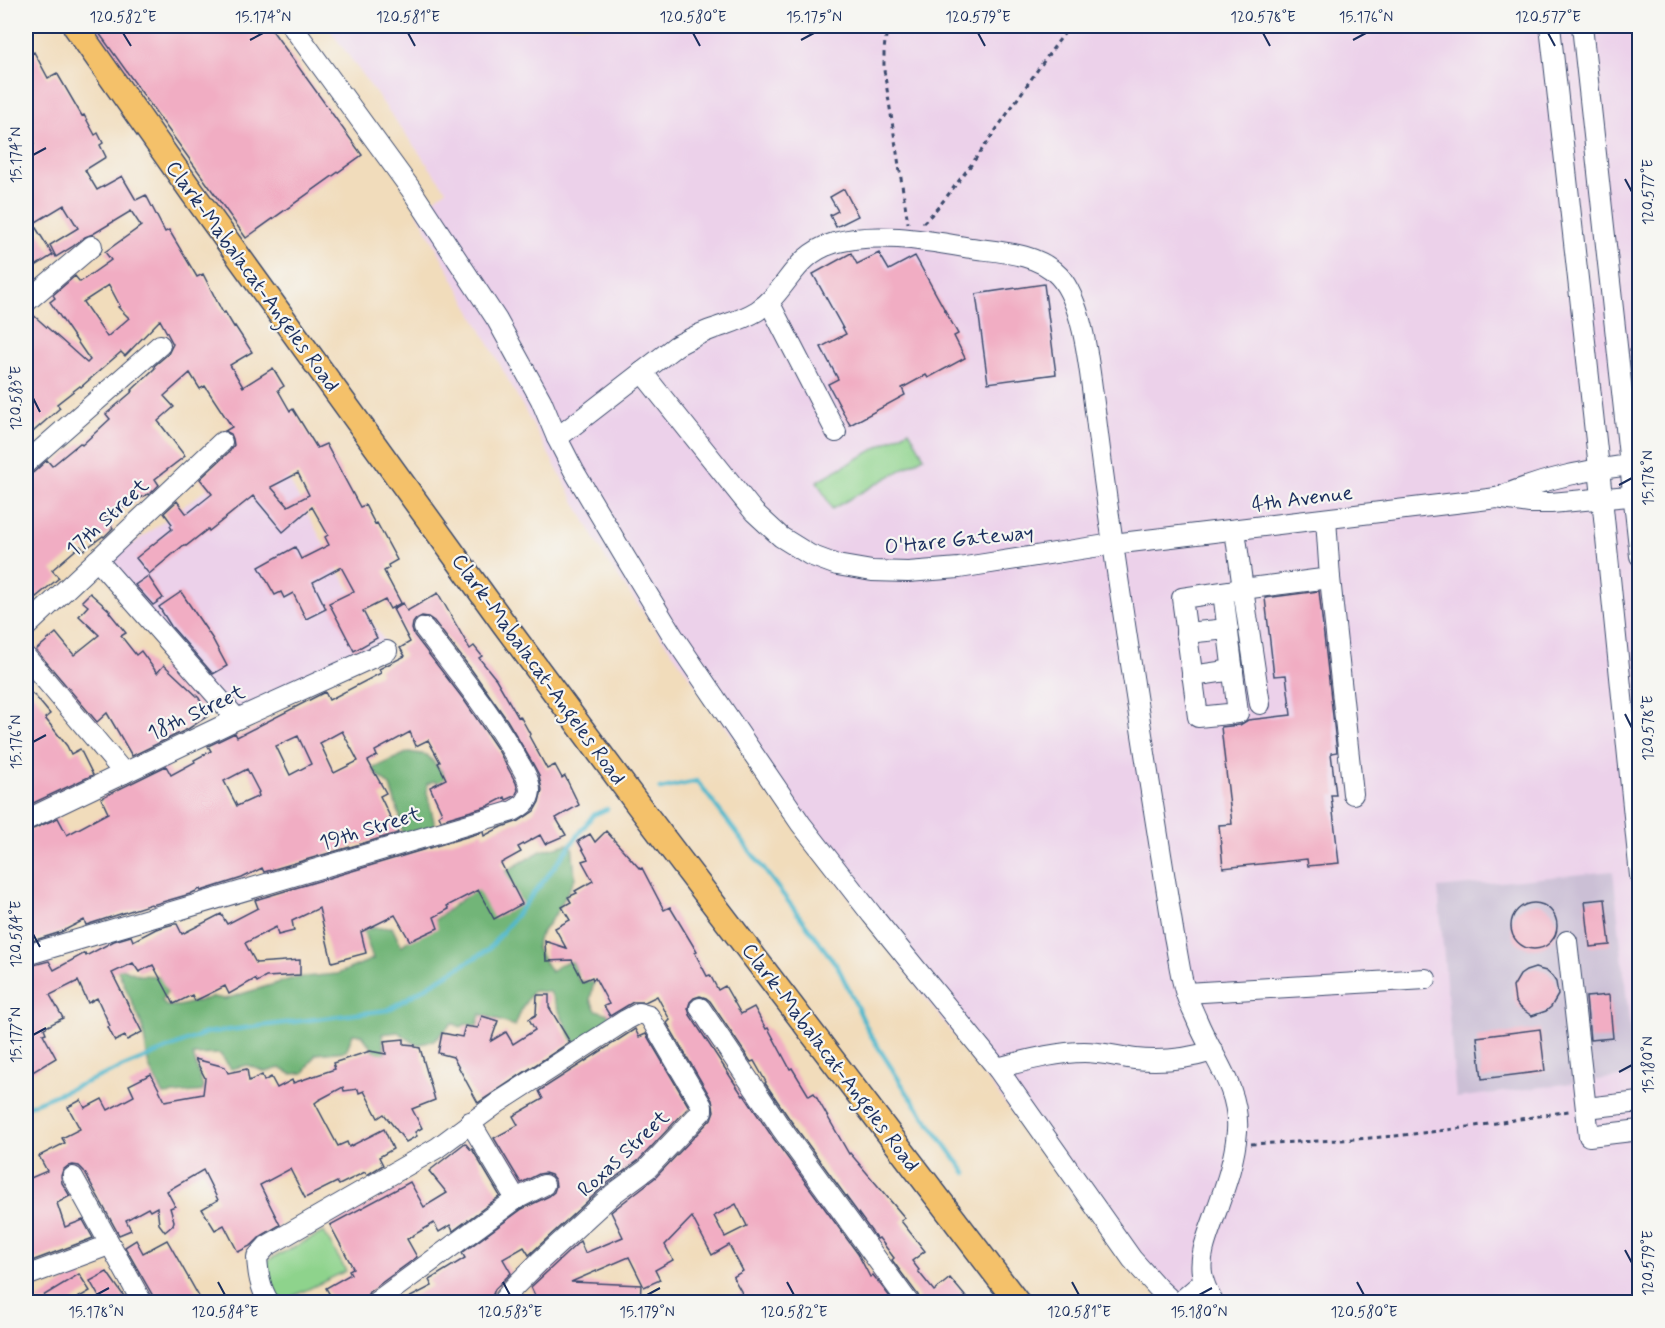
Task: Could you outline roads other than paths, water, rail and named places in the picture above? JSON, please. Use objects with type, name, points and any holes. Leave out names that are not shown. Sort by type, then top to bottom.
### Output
[{"type":"main road","name":"Clark-Mabalacat-Angeles Road","points":[[75,26],[504,624],[639,806],[1017,1302]]},
{"type":"street","points":[[292,26],[410,188],[497,320],[541,400],[556,438],[574,471],[673,636],[801,824],[997,1068],[1132,1259],[1173,1302]]},
{"type":"street","points":[[1550,26],[1599,468],[1640,876]]},
{"type":"street","points":[[1582,26],[1635,464],[1640,556]]},
{"type":"street","points":[[556,438],[676,346],[695,336],[736,321],[769,302],[805,258],[818,249],[848,240],[879,238],[929,241],[1015,255],[1036,261],[1049,268],[1066,286],[1076,307],[1087,359],[1113,544],[1173,925],[1186,993],[1198,1023],[1226,1077],[1237,1111],[1237,1129],[1230,1172],[1206,1241],[1201,1270],[1203,1282],[1214,1302]]},
{"type":"street","points":[[26,302],[92,246]]},
{"type":"street","points":[[769,302],[836,432]]},
{"type":"street","points":[[26,462],[160,345]]},
{"type":"street","name":"O'Hare Gateway","points":[[642,372],[754,512],[781,537],[810,555],[837,565],[872,571],[908,572],[959,568],[1113,544]]},
{"type":"street","name":"17th Street","points":[[26,627],[222,442]]},
{"type":"street","name":"4th Avenue","points":[[1113,544],[1497,498],[1536,483],[1573,473],[1635,464]]},
{"type":"street","name":"4th Avenue","points":[[1497,498],[1530,503],[1636,495]]},
{"type":"street","points":[[1326,519],[1353,794]]},
{"type":"street","points":[[1235,530],[1260,704]]},
{"type":"street","points":[[97,560],[237,719]]},
{"type":"street","points":[[1223,592],[1238,713],[1198,717],[1182,598],[1243,589],[1330,578]]},
{"type":"street","name":"19th Street","points":[[26,956],[513,811],[526,803],[530,792],[529,781],[506,739],[424,628]]},
{"type":"street","points":[[1186,633],[1228,628]]},
{"type":"street","name":"18th Street","points":[[26,820],[237,719],[387,651]]},
{"type":"street","points":[[26,657],[124,773]]},
{"type":"street","points":[[1192,676],[1233,670]]},
{"type":"street","points":[[1567,941],[1589,1136],[1640,1130]]},
{"type":"street","points":[[1186,993],[1426,980]]},
{"type":"street","points":[[700,1008],[781,1128],[908,1302]]},
{"type":"street","name":"Roxas Street","points":[[470,1122],[547,1070],[639,1013],[649,1016],[702,1106],[702,1111],[647,1169],[613,1194],[541,1260],[502,1302]]},
{"type":"street","points":[[997,1068],[1054,1055],[1081,1052],[1135,1059],[1177,1060],[1213,1051]]},
{"type":"street","points":[[1586,1108],[1640,1102]]},
{"type":"street","points":[[266,1298],[258,1270],[257,1257],[267,1246],[437,1148],[470,1122],[516,1199]]},
{"type":"street","points":[[73,1177],[142,1302]]},
{"type":"street","points":[[376,1302],[516,1199],[544,1185]]},
{"type":"street","points":[[26,1276],[109,1245]]},
{"type":"street","points":[[1180,1302],[1203,1282]]},
{"type":"waterway","points":[[660,789],[697,781],[838,967],[870,1034],[908,1094],[966,1173]]},
{"type":"waterway","points":[[26,1107],[206,1033],[388,1010],[488,950],[593,815],[607,809]]}]
